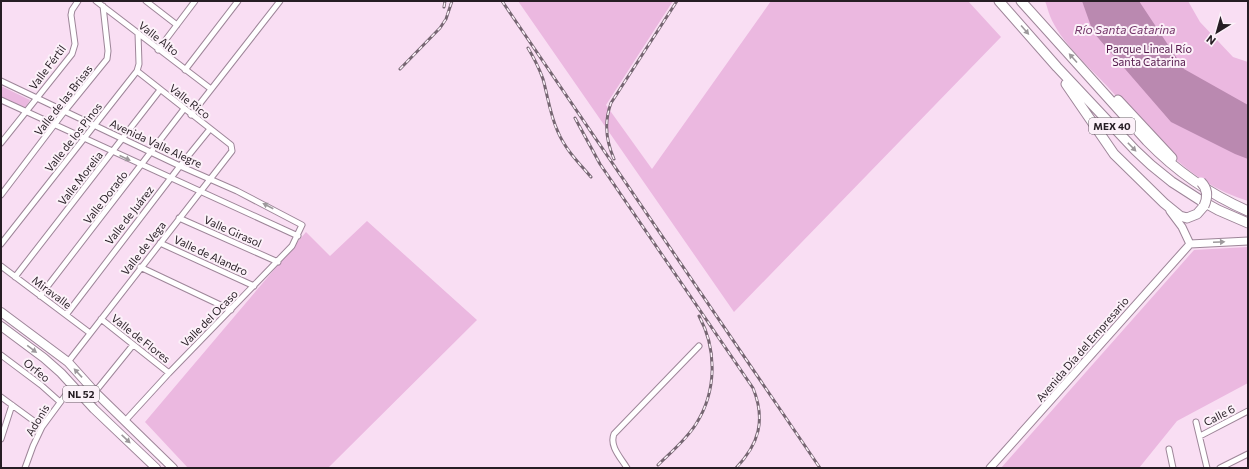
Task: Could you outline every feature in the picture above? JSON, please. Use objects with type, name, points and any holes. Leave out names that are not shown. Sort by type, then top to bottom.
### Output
[{"type":"highway","name":"MEX 40","points":[[999,1],[1057,67],[1135,150],[1166,178],[1218,210],[1248,223]]},
{"type":"highway","name":"MEX 40","points":[[1021,1],[1164,158],[1193,181],[1213,194],[1248,211]]},
{"type":"highway","points":[[1057,67],[1064,80],[1119,160],[1164,203],[1180,216],[1188,218],[1198,214],[1206,203],[1206,190],[1201,182],[1165,151],[1106,85],[1089,76]]},
{"type":"main road","name":"NL 52","points":[[1,312],[68,362],[95,392],[173,468]]},
{"type":"main road","name":"NL 52","points":[[1,326],[44,358],[73,385],[94,409],[156,468]]},
{"type":"street","name":"Valle Fértil","points":[[1,143],[73,51],[75,44],[71,14],[78,1]]},
{"type":"street","name":"Valle Alto","points":[[96,1],[158,50],[211,89]]},
{"type":"street","points":[[146,1],[177,25]]},
{"type":"street","points":[[158,50],[195,1]]},
{"type":"street","points":[[185,70],[238,1]]},
{"type":"street","points":[[191,115],[280,1]]},
{"type":"street","name":"Valle de las Brisas","points":[[1,195],[64,112],[107,59],[108,51],[103,6]]},
{"type":"street","points":[[137,71],[139,64],[138,34]]},
{"type":"street","name":"Valle Rico","points":[[137,71],[231,145]]},
{"type":"street","name":"Valle de los Pinos","points":[[1,244],[137,71]]},
{"type":"street","name":"Avenida Valle Alegre","points":[[1,82],[269,206],[302,225]]},
{"type":"street","name":"Valle Morelia","points":[[15,277],[160,90]]},
{"type":"street","points":[[1,100],[170,179],[298,236]]},
{"type":"street","name":"Valle Dorado","points":[[40,296],[142,166],[184,109]]},
{"type":"street","name":"Valle de Juárez","points":[[66,315],[210,129]]},
{"type":"street","name":"Valle de Vega","points":[[68,362],[140,267],[231,153],[231,145]]},
{"type":"street","points":[[1164,203],[1182,227],[1190,244],[1248,241]]},
{"type":"street","name":"Valle Girasol","points":[[179,218],[278,262]]},
{"type":"street","name":"Valle del Ocaso","points":[[124,421],[278,262],[292,246],[302,225]]},
{"type":"street","name":"Valle de Alandro","points":[[160,242],[254,286]]},
{"type":"street","name":"Avenida Día del Empresario","points":[[990,468],[1190,244]]},
{"type":"street","name":"Miravalle","points":[[1,266],[90,333]]},
{"type":"street","points":[[140,267],[231,310]]},
{"type":"street","name":"Valle de Flores","points":[[101,319],[169,373]]},
{"type":"street","points":[[95,392],[133,345]]},
{"type":"street","points":[[628,468],[612,444],[614,434],[699,346]]},
{"type":"street","name":"Orfeo","points":[[1,355],[41,385],[60,402]]},
{"type":"street","name":"Adonis","points":[[25,468],[42,427],[73,385]]},
{"type":"street","points":[[1,397],[42,427]]},
{"type":"street","points":[[1,439],[12,405]]},
{"type":"street","name":"Calle 6","points":[[1200,436],[1248,411]]},
{"type":"street","points":[[1196,422],[1207,468]]},
{"type":"street","points":[[1169,449],[1173,468]]},
{"type":"street","points":[[1220,468],[1248,454]]},
{"type":"green space","points":[[518,1],[673,1],[606,105],[652,169],[771,1],[968,1],[1001,37],[734,312]]},
{"type":"green space","name":"Parque Lineal Río Santa Catarina","points":[[1045,1],[1188,1],[1200,22],[1233,57],[1248,62],[1248,201],[1205,181],[1170,154],[1153,138],[1067,44],[1060,35],[1050,16]]},
{"type":"green space","points":[[1,86],[30,100],[25,108],[1,97]]},
{"type":"green space","points":[[367,221],[477,320],[328,468],[188,468],[145,422],[306,232],[330,256]]},
{"type":"green space","points":[[1248,247],[1248,383],[1177,421],[1139,468],[1001,468],[1194,250]]},
{"type":"water","name":"Río Santa Catarina","points":[[1082,1],[1139,1],[1184,69],[1248,105],[1248,159],[1171,122],[1093,32]]},
{"type":"railway","points":[[444,7],[445,1]]},
{"type":"railway","points":[[400,69],[440,28],[446,19],[452,1]]},
{"type":"railway","points":[[502,1],[820,468]]},
{"type":"railway","points":[[614,159],[609,145],[607,131],[607,117],[611,103],[677,1]]},
{"type":"railway","points":[[528,48],[543,79],[555,126],[564,144],[591,177]]},
{"type":"railway","points":[[575,118],[600,164],[753,388],[759,411],[758,431],[750,450],[736,468]]},
{"type":"railway","points":[[658,465],[683,441],[692,430],[703,411],[708,398],[711,384],[711,356],[709,342],[699,316]]}]
